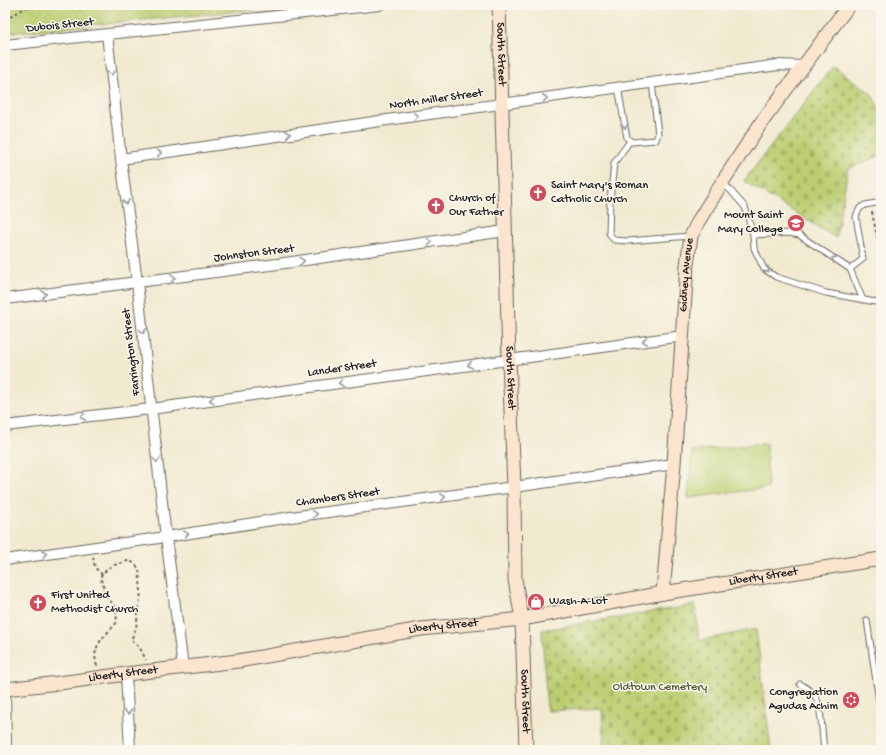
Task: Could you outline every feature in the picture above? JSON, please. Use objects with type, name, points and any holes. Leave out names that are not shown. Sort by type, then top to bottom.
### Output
[{"type":"street","name":"Dubois Street","points":[[5,45],[379,5]]},
{"type":"street","name":"South Street","points":[[499,5],[514,487],[515,580],[522,619],[526,750]]},
{"type":"street","name":"Gidney Avenue","points":[[663,593],[674,464],[687,265],[691,236],[723,181],[761,123],[849,5]]},
{"type":"street","name":"Farrington Street","points":[[106,34],[183,667]]},
{"type":"street","name":"North Miller Street","points":[[120,159],[778,65],[804,66]]},
{"type":"street","name":"Johnston Street","points":[[5,299],[285,263],[505,231]]},
{"type":"street","name":"Lander Street","points":[[5,426],[151,409],[683,336]]},
{"type":"street","name":"Chambers Street","points":[[5,560],[291,517],[674,464]]},
{"type":"street","name":"Liberty Street","points":[[5,688],[59,683],[238,661],[421,629],[522,619],[663,593],[881,559]]},
{"type":"street","points":[[126,674],[130,750]]},
{"type":"street","points":[[5,688],[6,750]]},
{"type":"lane","points":[[618,87],[627,138],[632,142],[656,140],[658,134],[652,83]]},
{"type":"lane","points":[[630,141],[614,163],[610,201],[609,233],[614,240],[628,241],[691,236]]},
{"type":"lane","points":[[723,181],[745,207],[753,235],[754,248],[764,269],[776,277],[826,293],[881,303]]},
{"type":"lane","points":[[850,269],[863,259],[856,216],[860,208],[865,205],[881,202]]},
{"type":"lane","points":[[753,235],[790,233],[799,235],[850,269],[863,300]]},
{"type":"lane","points":[[867,620],[881,715]]},
{"type":"lane","points":[[800,684],[806,687],[815,696],[818,703],[824,750]]},
{"type":"path","points":[[5,20],[30,5]]},
{"type":"path","points":[[877,211],[872,211],[881,256]]},
{"type":"path","points":[[92,548],[95,568],[102,574]]},
{"type":"path","points":[[98,666],[96,661],[96,651],[99,643],[117,622],[114,605],[104,594],[103,584],[100,578],[102,574],[111,566],[126,561],[132,562],[139,569],[141,592],[136,628],[131,640],[140,648],[146,660]]},
{"type":"green space","points":[[5,5],[305,5],[5,33]]},
{"type":"green space","points":[[833,66],[871,93],[881,112],[881,155],[848,169],[836,238],[744,181]]},
{"type":"green space","points":[[766,443],[768,488],[688,498],[692,451]]},
{"type":"green space","name":"Oldtown Cemetery","points":[[695,605],[699,641],[756,629],[771,750],[604,750],[602,708],[547,711],[542,630]]},
{"type":"place","name":"Saint Mary's Roman Catholic Church","points":[[538,193]]},
{"type":"place","name":"Church of Our Father","points":[[436,206]]},
{"type":"place","name":"Mount Saint Mary College","points":[[796,223]]},
{"type":"place","name":"Wash-A-Lot","points":[[536,602]]},
{"type":"place","name":"First United Methodist Church","points":[[38,603]]},
{"type":"place","name":"Congregation Agudas Achim","points":[[851,700]]}]
